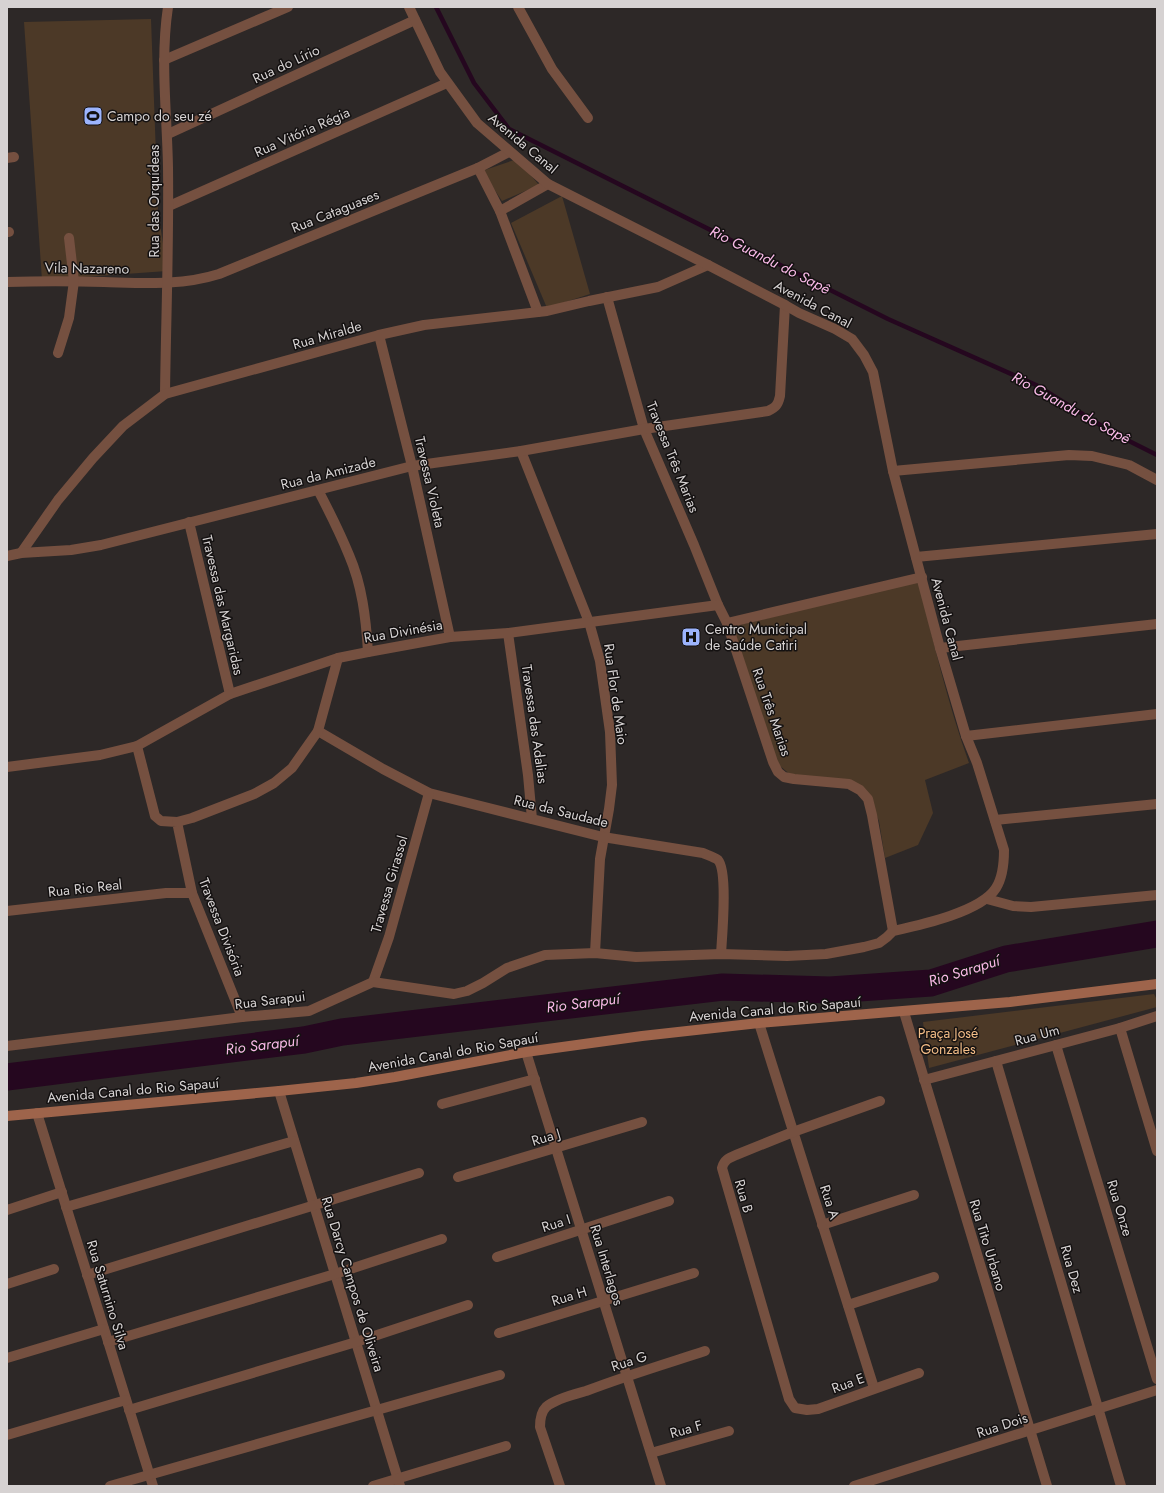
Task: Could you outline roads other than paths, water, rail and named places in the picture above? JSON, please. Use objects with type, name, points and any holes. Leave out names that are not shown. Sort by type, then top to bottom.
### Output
[{"type":"street","name":"Rua das Orquídeas","points":[[165,394],[169,206],[168,134],[164,60],[168,7]]},
{"type":"street","points":[[164,60],[288,7]]},
{"type":"street","name":"Avenida Canal","points":[[409,7],[440,72],[477,123],[548,184],[852,339],[864,355],[873,372],[893,471],[940,648],[966,736],[1004,850],[1004,863],[996,888],[987,899]]},
{"type":"street","points":[[518,7],[552,69],[588,118]]},
{"type":"street","name":"Rua do Lírio","points":[[168,134],[415,20]]},
{"type":"street","name":"Rua Vitória Régia","points":[[169,206],[447,83]]},
{"type":"street","name":"Rua Cataguases","points":[[167,283],[201,279],[219,274],[478,168],[509,152]]},
{"type":"street","points":[[478,168],[500,211],[538,312]]},
{"type":"street","points":[[500,211],[548,184]]},
{"type":"street","points":[[58,353],[69,318],[74,281],[69,238]]},
{"type":"street","name":"Rua Miralde","points":[[20,553],[58,500],[93,458],[123,426],[165,394],[379,335],[424,325],[538,312],[658,288],[708,265]]},
{"type":"street","name":"Vila Nazareno","points":[[7,282],[74,281],[167,283]]},
{"type":"street","name":"Travessa Três Marias","points":[[607,297],[644,429],[727,623]]},
{"type":"street","name":"Rua da Amizade","points":[[7,556],[20,553],[71,550],[101,545],[412,466],[521,451],[644,429],[768,410],[774,408],[778,404],[780,396],[785,305]]},
{"type":"street","name":"Travessa Violeta","points":[[379,335],[412,466],[450,637]]},
{"type":"street","name":"Rua Flor de Maio","points":[[521,451],[589,622],[600,661],[610,732],[612,785],[610,809],[603,837],[597,897],[595,953]]},
{"type":"street","points":[[893,471],[1069,455],[1092,456],[1129,465],[1157,480]]},
{"type":"street","points":[[318,490],[349,556],[361,593],[366,620],[368,652]]},
{"type":"street","name":"Travessa das Margaridas","points":[[190,522],[230,694]]},
{"type":"street","points":[[916,557],[1157,534]]},
{"type":"street","points":[[727,623],[922,577]]},
{"type":"street","name":"Rua Divinésia","points":[[7,766],[111,753],[137,746],[230,694],[338,658],[450,637],[508,633],[718,605]]},
{"type":"street","name":"Rua Três Marias","points":[[727,623],[773,762],[778,772],[784,777],[794,779],[849,784],[860,790],[868,799],[893,931]]},
{"type":"street","points":[[940,648],[1157,624]]},
{"type":"street","name":"Travessa das Adalias","points":[[508,633],[528,775],[532,819]]},
{"type":"street","points":[[137,746],[155,816],[161,822],[177,822],[192,818],[254,794],[274,783],[292,768],[318,731],[338,658]]},
{"type":"street","points":[[966,736],[1157,714]]},
{"type":"street","name":"Rua da Saudade","points":[[318,731],[383,769],[429,793],[603,837],[704,853],[717,860],[722,868],[723,890],[721,954]]},
{"type":"street","name":"Travessa Girassol","points":[[373,982],[389,937],[429,793]]},
{"type":"street","points":[[995,820],[1157,804]]},
{"type":"street","name":"Travessa Divisória","points":[[177,822],[192,892],[242,1018]]},
{"type":"street","name":"Rua Rio Real","points":[[7,911],[166,893],[192,892]]},
{"type":"street","points":[[373,982],[454,994],[467,991],[507,968],[545,955],[595,953],[636,956],[721,954],[787,956],[826,954],[864,947],[879,942],[893,931],[944,917],[987,899],[997,903],[1013,906],[1031,907],[1157,895]]},
{"type":"street","name":"Rua Sarapui","points":[[7,1046],[309,1011],[373,982]]},
{"type":"street","name":"Avenida Canal do Rio Sapauí","points":[[7,1116],[280,1091],[395,1077],[526,1052],[642,1036],[759,1023],[1010,1002],[1157,984]]},
{"type":"street","name":"Rua Tito Urbano","points":[[904,1012],[1046,1486]]},
{"type":"street","name":"Rua Um","points":[[924,1080],[1120,1028],[1157,1016]]},
{"type":"street","name":"Rua A","points":[[759,1023],[874,1388]]},
{"type":"street","points":[[1120,1028],[1157,1151]]},
{"type":"street","name":"Rua Onze","points":[[1056,1044],[1157,1379]]},
{"type":"street","name":"Rua Interlagos","points":[[526,1052],[661,1486]]},
{"type":"street","name":"Rua Dez","points":[[996,1061],[1121,1486]]},
{"type":"street","points":[[442,1104],[534,1079]]},
{"type":"street","name":"Rua Darcy Campos de Oliveira","points":[[280,1091],[399,1482]]},
{"type":"street","name":"Rua B","points":[[789,1399],[722,1168],[727,1159],[736,1155],[793,1132],[880,1101]]},
{"type":"street","name":"Rua Saturnino Silva","points":[[37,1113],[152,1486]]},
{"type":"street","name":"Rua J","points":[[458,1177],[556,1149],[642,1122]]},
{"type":"street","points":[[66,1207],[294,1141]]},
{"type":"street","points":[[87,1275],[419,1174]]},
{"type":"street","points":[[7,1210],[62,1192]]},
{"type":"street","points":[[822,1226],[914,1195]]},
{"type":"street","name":"Rua I","points":[[497,1257],[669,1201]]},
{"type":"street","points":[[108,1342],[335,1274],[442,1238]]},
{"type":"street","points":[[7,1284],[54,1269]]},
{"type":"street","name":"Rua H","points":[[499,1333],[694,1274]]},
{"type":"street","points":[[848,1305],[934,1277]]},
{"type":"street","points":[[129,1410],[356,1342],[468,1305]]},
{"type":"street","points":[[7,1358],[104,1329]]},
{"type":"street","name":"Rua G","points":[[560,1486],[545,1443],[540,1420],[542,1412],[547,1406],[627,1376],[705,1351]]},
{"type":"street","name":"Rua E","points":[[789,1399],[795,1408],[800,1410],[818,1408],[919,1373]]},
{"type":"street","points":[[110,1486],[500,1375]]},
{"type":"street","name":"Rua Dois","points":[[854,1486],[1157,1390]]},
{"type":"street","points":[[7,1435],[126,1400]]},
{"type":"street","name":"Rua F","points":[[651,1453],[729,1431]]},
{"type":"street","points":[[373,1486],[399,1482],[506,1446]]},
{"type":"waterway","name":"Rio Guandu do Sapê","points":[[436,7],[474,83],[509,129],[888,319],[1036,385],[1113,433],[1157,455]]},
{"type":"waterway","name":"Rio Sarapuí","points":[[7,1077],[304,1040],[342,1032],[723,987],[830,990],[931,983],[1006,959],[1157,934]]},
{"type":"place","name":"Campo do seu zé","points":[[93,116]]},
{"type":"place","name":"Centro Municipal de Saúde Catiri","points":[[691,637]]},
{"type":"park label","name":"Praça José Gonzales","points":[[948,1042]]}]
